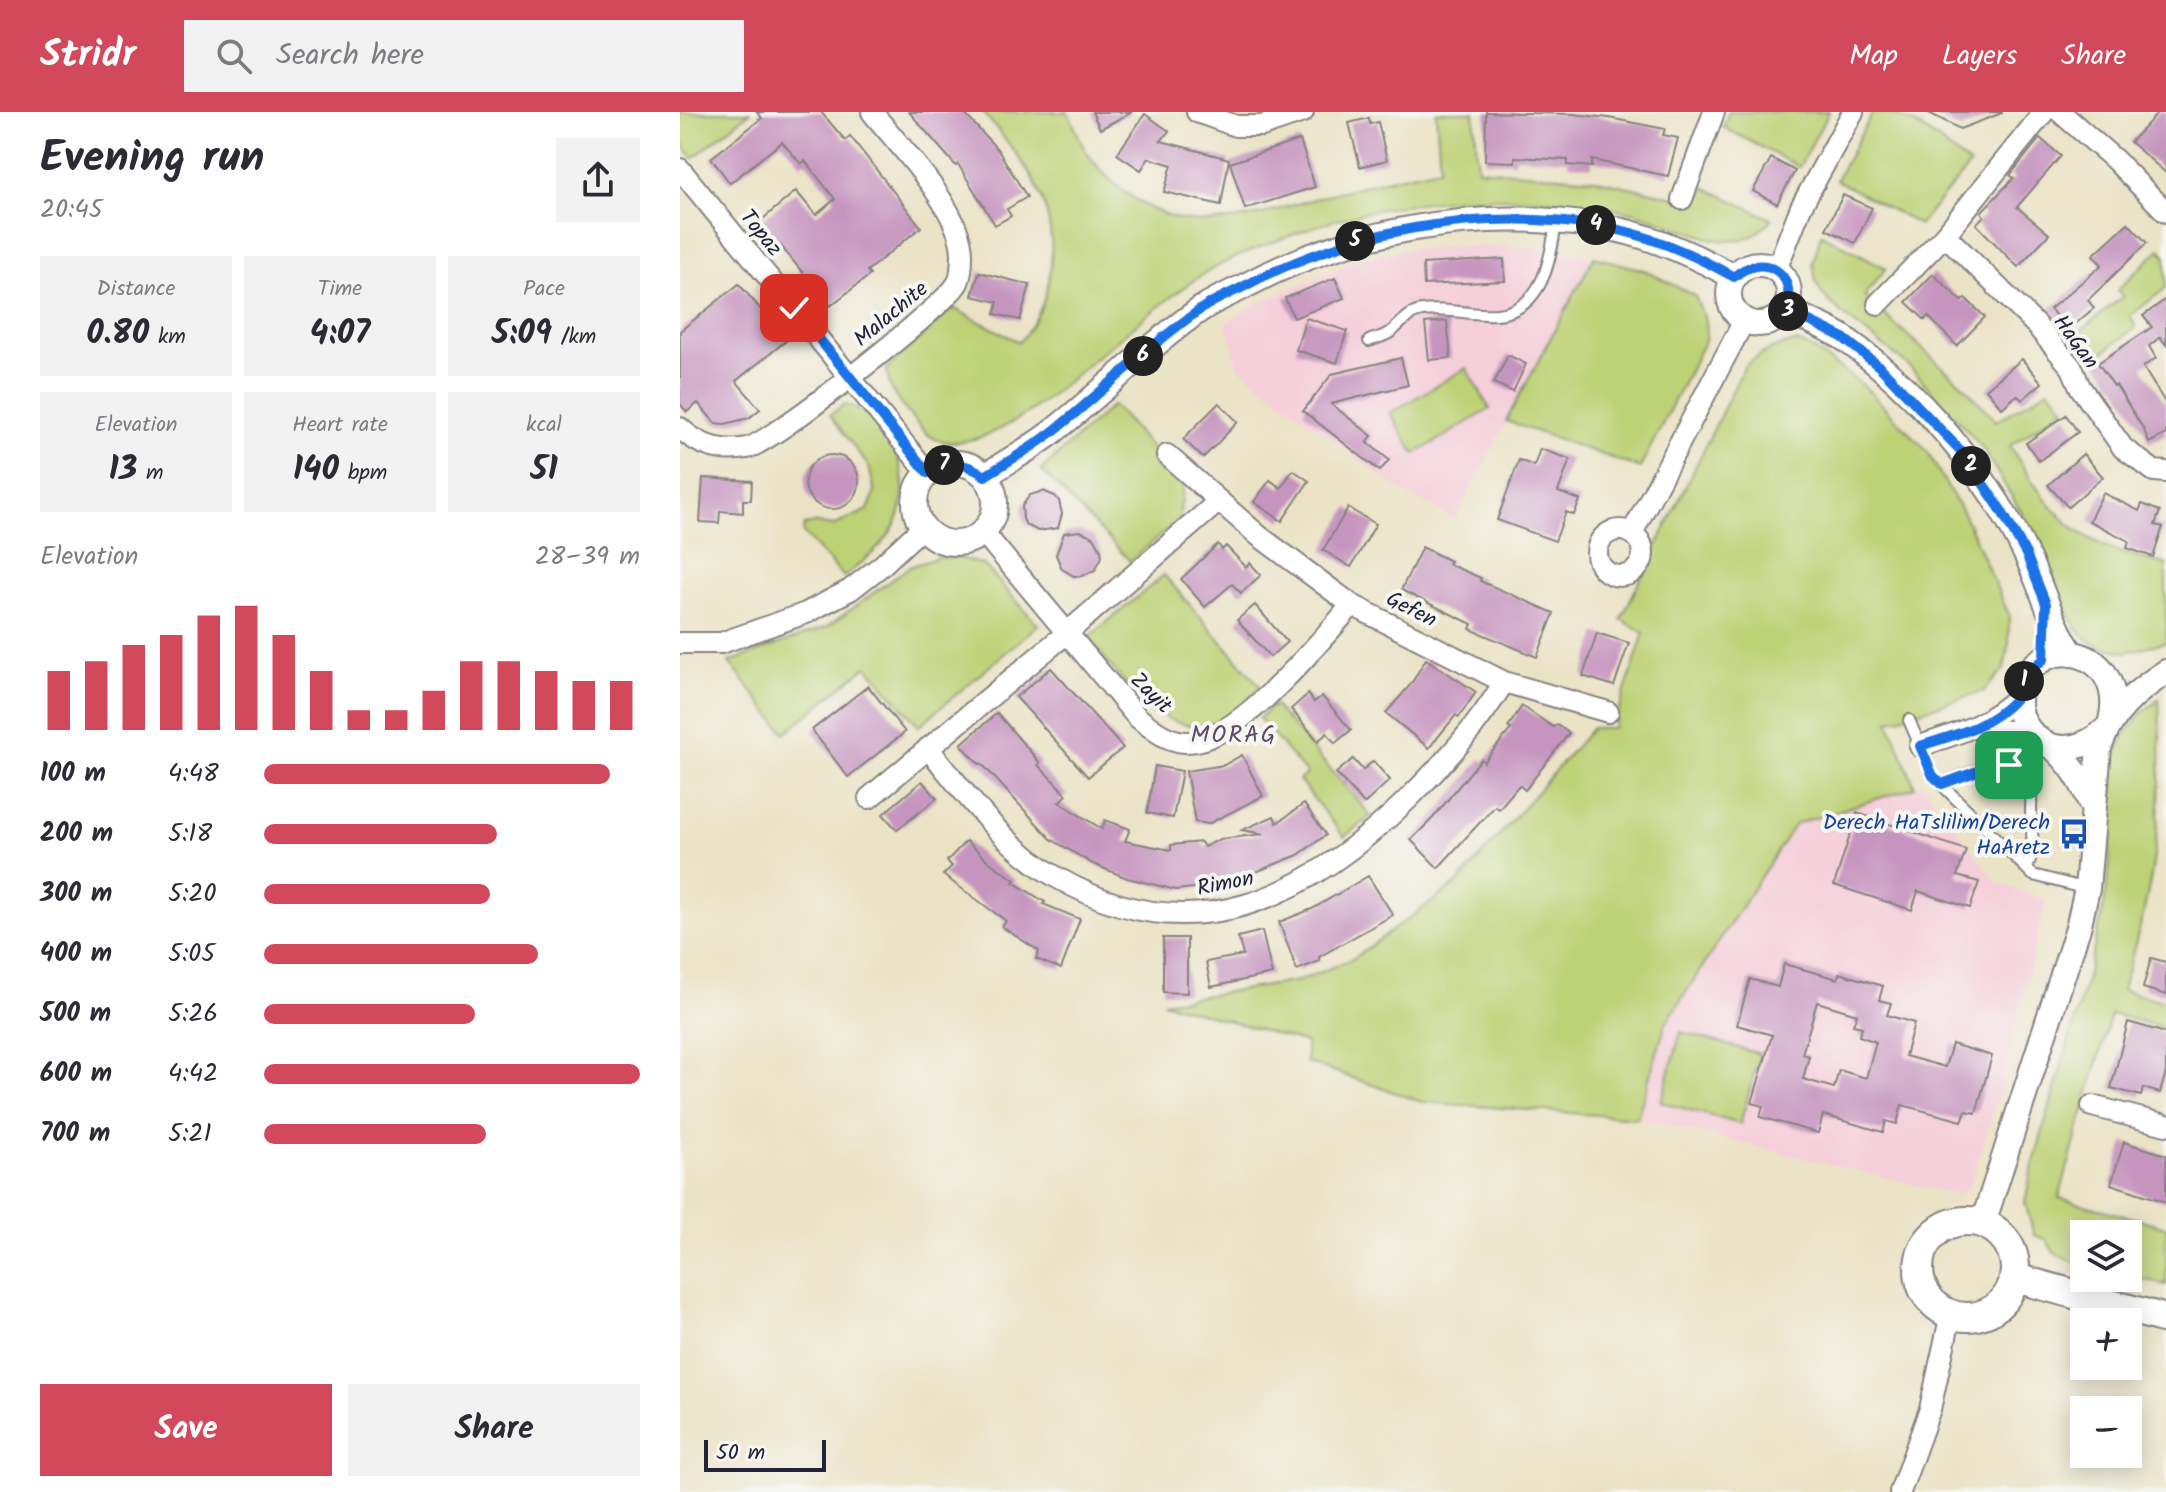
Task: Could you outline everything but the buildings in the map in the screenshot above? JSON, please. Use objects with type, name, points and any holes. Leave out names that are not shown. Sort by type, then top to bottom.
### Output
[{"type":"main road","points":[[1967,1220],[1983,1223],[1995,1229],[2012,1251],[2015,1278],[2009,1294],[1998,1306],[1984,1314],[1967,1317],[1951,1314],[1940,1309],[1924,1291],[1919,1280],[1920,1256],[1925,1244],[1950,1223],[1967,1220]]},
{"type":"main road","points":[[2015,1278],[2166,1319]]},
{"type":"street","name":"Malachite","points":[[680,428],[713,449],[749,448],[769,438],[850,377],[943,300],[958,283],[962,254],[957,227],[929,182],[872,112]]},
{"type":"street","points":[[1197,112],[1236,126],[1262,126],[1303,112]]},
{"type":"street","points":[[1682,199],[1714,112]]},
{"type":"street","points":[[1776,270],[1801,207],[1853,112]]},
{"type":"street","points":[[1878,304],[1945,235],[2044,112]]},
{"type":"street","points":[[2060,112],[2114,159],[2166,212]]},
{"type":"street","name":"Topaz","points":[[680,169],[928,473]]},
{"type":"street","points":[[985,476],[1048,435],[1203,308],[1277,268],[1347,243],[1408,228],[1485,219],[1556,222],[1600,226],[1649,240],[1705,261],[1734,277]]},
{"type":"street","name":"HaGan","points":[[1945,235],[2036,325],[2072,368],[2080,387],[2123,448],[2154,471],[2166,472]]},
{"type":"street","points":[[1761,264],[1776,270],[1788,291],[1785,309],[1775,320],[1765,323],[1744,321],[1736,315],[1729,299],[1734,277],[1751,266],[1761,264]]},
{"type":"street","points":[[1785,309],[1842,337],[1880,367],[1961,451],[2026,554],[2046,604],[2072,654]]},
{"type":"street","points":[[1632,533],[1744,321]]},
{"type":"street","name":"Gefen","points":[[1167,455],[1218,502],[1293,563],[1352,605],[1504,682],[1608,712]]},
{"type":"street","points":[[958,463],[985,476],[996,505],[992,519],[983,532],[968,541],[953,543],[939,540],[923,527],[915,502],[917,490],[928,473],[943,465],[958,463]]},
{"type":"street","points":[[869,798],[1218,502]]},
{"type":"street","points":[[680,643],[721,643],[806,613],[850,590],[923,527]]},
{"type":"street","name":"Zayit","points":[[983,532],[1137,717],[1170,739],[1185,742],[1199,741],[1228,729],[1279,686],[1352,605]]},
{"type":"street","points":[[2044,659],[2046,604]]},
{"type":"street","points":[[1983,1223],[2064,976],[2087,889],[2099,748],[2108,726],[2114,695],[2104,671],[2095,663],[2072,654],[2044,659],[2031,669],[2024,678],[2019,710],[2031,733]]},
{"type":"street","points":[[2104,671],[2134,676],[2166,670]]},
{"type":"street","points":[[2053,747],[2080,747],[2091,743],[2126,701],[2166,670]]},
{"type":"street","name":"Rimon","points":[[928,748],[985,818],[1053,875],[1113,904],[1170,913],[1206,913],[1266,899],[1344,857],[1381,826],[1444,764],[1491,704],[1504,682]]},
{"type":"street","points":[[1920,746],[1975,728],[2001,713],[2019,696]]},
{"type":"street","points":[[1975,728],[2031,733],[2053,747],[2066,758],[2076,773],[2094,810]]},
{"type":"street","points":[[2092,1106],[2166,1125]]},
{"type":"street","points":[[1900,1492],[1930,1409],[1951,1314]]},
{"type":"lane","points":[[1369,341],[1390,333],[1403,319],[1419,311],[1449,309],[1500,314],[1524,303],[1547,273],[1556,222]]},
{"type":"lane","points":[[1909,720],[1933,776],[2033,875],[2087,889]]},
{"type":"lane","points":[[1942,784],[1997,764],[2021,771],[2030,786],[2033,850],[2027,868]]},
{"type":"shaded area","points":[[1523,246],[1594,257],[1455,519],[1398,489],[1239,368],[1226,323],[1254,305],[1355,260],[1409,249]]},
{"type":"shaded area","points":[[1923,784],[1997,883],[2046,900],[1998,1097],[1971,1183],[1958,1195],[1637,1118],[1666,1023],[1795,823]]},
{"type":"green space","points":[[680,112],[750,112],[693,158],[680,141]]},
{"type":"green space","points":[[983,112],[1068,112],[1086,151],[1114,183],[1152,209],[1196,222],[1254,216],[1440,168],[1436,112],[1474,112],[1478,169],[1593,179],[1697,202],[1704,187],[1772,219],[1754,234],[1731,241],[1709,238],[1632,212],[1549,200],[1463,199],[1379,210],[1337,220],[1257,248],[1205,273],[1012,423],[969,440],[948,442],[925,432],[900,402],[892,391],[887,368],[953,308],[1019,342],[1041,307],[1051,265],[1051,243],[1043,201],[1016,154]]},
{"type":"green space","points":[[1729,112],[1829,112],[1799,167],[1723,127]]},
{"type":"green space","points":[[1873,112],[1887,113],[1912,123],[1970,165],[1919,225],[1836,180]]},
{"type":"green space","points":[[1821,234],[1886,268],[1864,296],[1968,390],[1996,421],[2049,389],[2065,408],[2010,446],[2041,493],[2072,526],[2111,549],[2166,564],[2166,642],[2126,652],[2090,642],[2077,629],[2038,540],[1982,447],[1908,365],[1842,314],[1822,294],[1816,282],[1813,263]]},
{"type":"green space","points":[[2160,249],[2166,256],[2166,288],[2130,316],[2136,327],[2085,366],[2067,343],[2123,296],[2117,290]]},
{"type":"green space","points":[[1594,257],[1644,270],[1695,296],[1705,320],[1706,338],[1640,468],[1506,421]]},
{"type":"green space","points":[[1798,342],[1816,351],[1864,386],[1927,451],[1965,517],[2009,615],[2009,644],[2004,669],[1984,691],[1889,721],[1915,787],[1795,824],[1666,1023],[1637,1118],[1422,1102],[1306,1062],[1306,1043],[1163,1002],[1299,981],[1354,958],[1459,882],[1592,728],[1613,728],[1644,633],[1621,619],[1744,367],[1769,350]]},
{"type":"green space","points":[[1466,368],[1490,409],[1415,454],[1390,413]]},
{"type":"green space","points":[[845,404],[861,411],[886,436],[901,470],[903,488],[902,506],[886,539],[844,577],[803,533],[804,525],[817,523],[833,526],[868,510],[875,492],[869,467],[830,415]]},
{"type":"green space","points":[[1113,405],[1179,479],[1183,490],[1179,520],[1130,561],[1041,470]]},
{"type":"green space","points":[[939,557],[960,558],[984,565],[1038,625],[919,726],[867,666],[785,733],[729,662],[827,627],[909,567]]},
{"type":"green space","points":[[1164,575],[1261,687],[1222,720],[1200,726],[1180,724],[1162,716],[1129,688],[1088,638]]},
{"type":"green space","points":[[2159,699],[2157,826],[2144,912],[2122,990],[2166,1002],[2166,1028],[2111,1014],[2059,1198],[2140,1220],[2070,1220],[2070,1261],[2053,1251],[2047,1240],[2034,1235],[2025,1202],[2104,906],[2109,872],[2114,759],[2124,736],[2141,714]]},
{"type":"green space","points":[[1274,705],[1371,816],[1344,837],[1299,780],[1307,774],[1259,718]]},
{"type":"green space","points":[[1681,1032],[1760,1054],[1740,1124],[1661,1102]]},
{"type":"green space","points":[[2142,1220],[2166,1227],[2166,1285],[2142,1279]]},
{"type":"place","name":"Derech HaTslilim/Derech HaAretz","points":[[2074,834]]},
{"type":"district","name":"MORAG","points":[[1234,734]]},
{"type":"route","points":[[794,308],[928,473],[943,465],[958,463],[985,476],[1048,435],[1203,308],[1277,268],[1347,243],[1408,228],[1485,219],[1550,221],[1600,226],[1649,240],[1705,261],[1734,277],[1742,270],[1761,264],[1776,270],[1785,281],[1788,298],[1785,309],[1842,337],[1880,367],[1961,451],[2026,554],[2046,604],[2044,659],[2031,669],[2024,678],[2019,696],[2001,713],[1975,728],[1920,746],[1933,776],[1942,784],[1997,764],[2009,765]]}]
